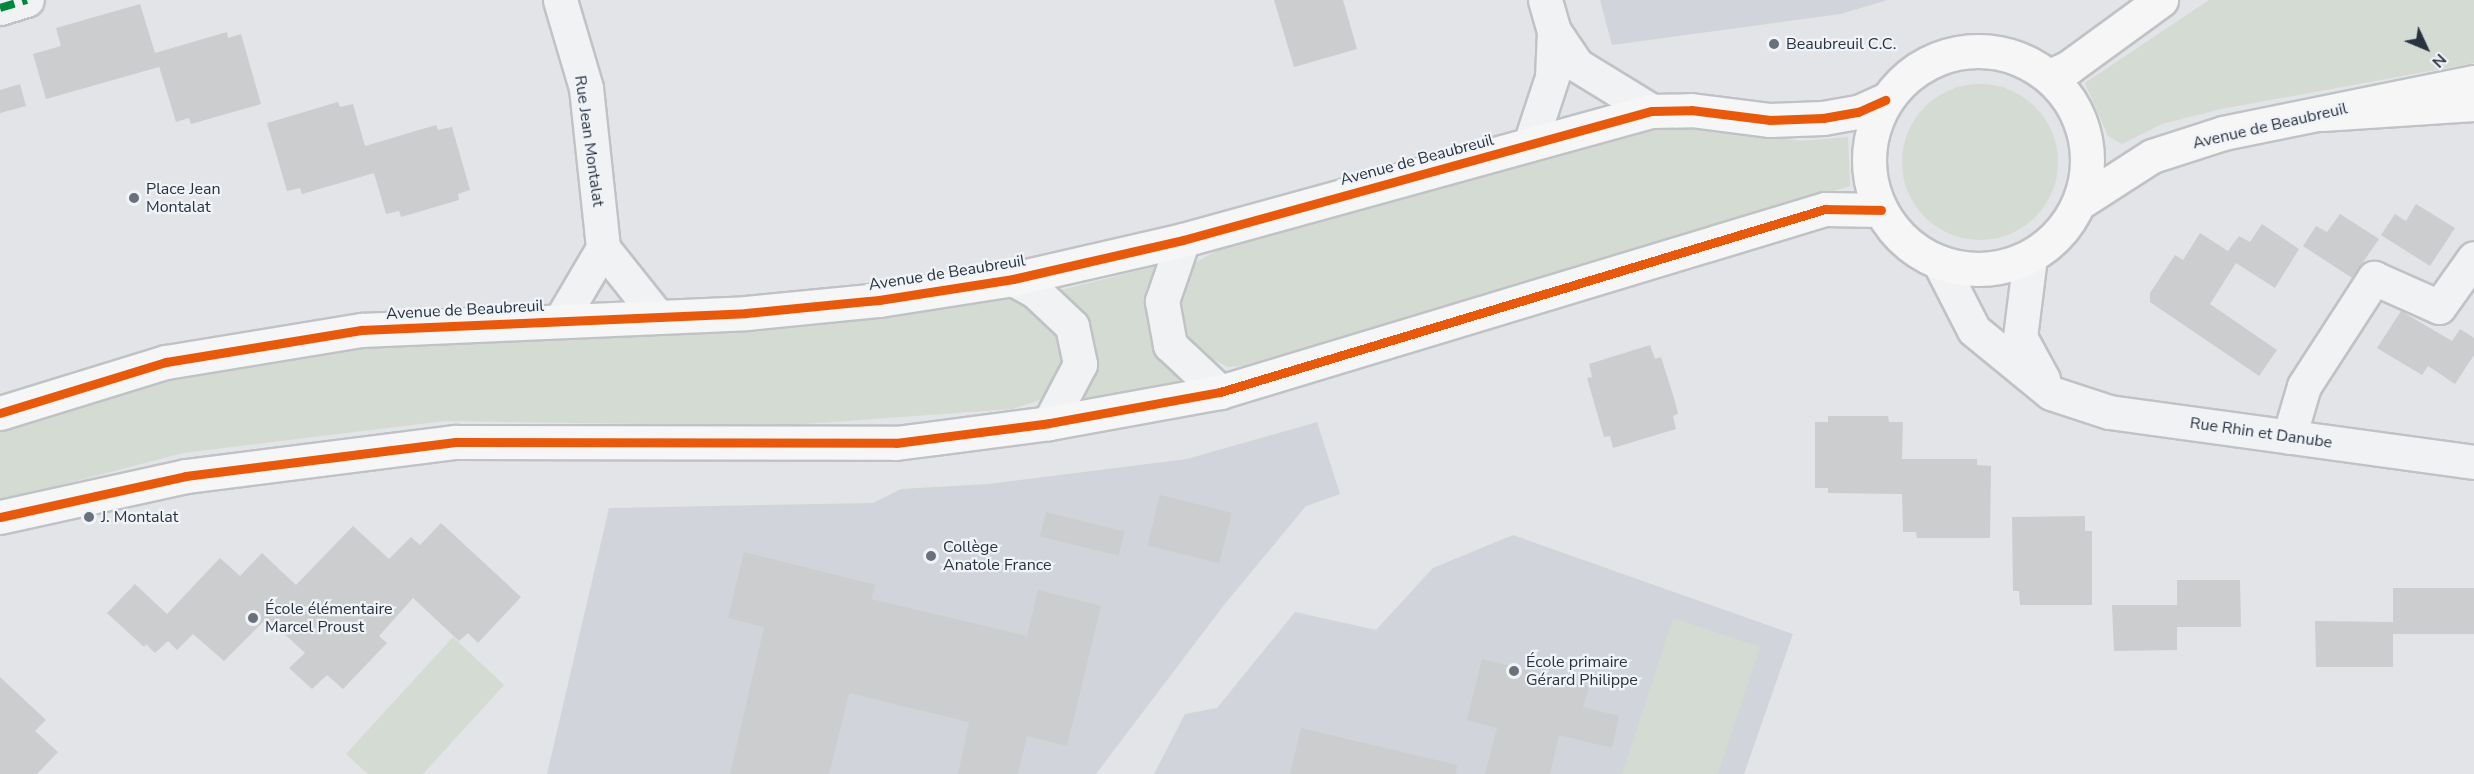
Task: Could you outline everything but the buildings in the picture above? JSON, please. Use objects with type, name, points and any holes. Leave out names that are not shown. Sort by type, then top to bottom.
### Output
[{"type":"main road","points":[[2050,76],[2069,67],[2161,0]]},
{"type":"main road","name":"Avenue de Beaubreuil","points":[[1973,51],[2001,53],[2027,61],[2050,76],[2068,97],[2081,122],[2087,149],[2087,177],[2079,203],[2067,225],[2030,257],[1985,269],[1939,262],[1905,241],[1881,210],[1869,158],[1875,119],[1885,100],[1911,74],[1946,55],[1973,51]]},
{"type":"main road","name":"Avenue de Beaubreuil","points":[[2079,203],[2152,156],[2223,134],[2474,82]]},
{"type":"main road","name":"Avenue de Beaubreuil","points":[[0,413],[166,362],[361,330],[746,313],[879,300],[1013,279],[1183,240],[1652,111],[1690,110],[1770,120],[1823,118],[1858,112],[1885,100]]},
{"type":"main road","points":[[2322,114],[2474,104]]},
{"type":"main road","points":[[0,518],[186,476],[455,442],[896,443],[1049,423],[1220,392],[1825,209],[1881,210]]},
{"type":"street","points":[[0,8],[27,0]]},
{"type":"street","name":"Rue Jean Montalat","points":[[560,0],[586,88],[603,248]]},
{"type":"street","points":[[1545,0],[1554,32],[1577,65],[1652,111]]},
{"type":"street","points":[[1530,144],[1547,99],[1554,32]]},
{"type":"street","points":[[1183,240],[1162,301],[1170,345],[1220,392]]},
{"type":"street","points":[[560,321],[603,248],[657,316]]},
{"type":"street","points":[[2030,257],[2020,337],[2051,393]]},
{"type":"street","points":[[2289,437],[2304,386],[2374,278],[2439,307],[2474,258]]},
{"type":"street","name":"Rue Rhin et Danube","points":[[1939,262],[1974,330],[2051,393],[2109,412],[2474,462]]},
{"type":"street","name":"Avenue de Beaubreuil","points":[[1013,279],[1035,291],[1072,326],[1080,364],[1049,423]]},
{"type":"shaded area","points":[[1600,0],[1888,0],[1840,14],[1612,45]]},
{"type":"shaded area","points":[[2209,0],[2474,0],[2474,63],[2221,109],[2162,124],[2122,144],[2108,136],[2085,83]]},
{"type":"shaded area","points":[[1980,84],[1995,85],[2010,90],[2035,107],[2052,132],[2057,147],[2057,177],[2052,192],[2035,217],[2010,234],[1995,239],[1980,240],[1965,239],[1950,234],[1925,217],[1908,192],[1903,177],[1902,162],[1903,147],[1908,132],[1925,107],[1950,90],[1965,85]]},
{"type":"shaded area","points":[[1675,126],[1801,141],[1848,137],[1850,186],[1254,365],[1228,367],[1203,354],[1187,334],[1176,312],[1177,288],[1191,265],[1218,250],[1594,144]]},
{"type":"shaded area","points":[[1161,265],[1191,383],[1081,411],[1051,292]]},
{"type":"shaded area","points":[[1020,298],[1044,311],[1066,343],[1063,368],[1052,387],[1040,400],[1012,409],[777,426],[445,421],[183,453],[0,501],[0,430],[168,381],[230,367],[330,348],[506,337],[715,331]]},
{"type":"shaded area","name":"Collège Anatole France","points":[[1317,422],[1340,494],[1306,506],[1224,605],[1096,774],[547,774],[609,508],[873,503],[901,489],[988,484],[1187,459]]},
{"type":"shaded area","name":"École primaire Gérard Philippe","points":[[1513,535],[1793,634],[1744,774],[1154,774],[1185,714],[1217,708],[1295,612],[1376,630],[1433,568]]},
{"type":"shaded area","points":[[1673,618],[1760,647],[1718,774],[1622,774]]},
{"type":"shaded area","points":[[453,637],[504,685],[423,774],[368,774],[346,754]]},
{"type":"marked path","points":[[0,8],[27,0]]},
{"type":"cycle path","points":[[0,413],[166,362],[361,330],[746,313],[879,300],[1013,279],[1183,240],[1652,111],[1691,110],[1770,120],[1823,118],[1858,112],[1885,100]]},
{"type":"cycle path","points":[[0,517],[186,476],[455,442],[896,443],[1049,423],[1220,392],[1825,209],[1881,210]]},
{"type":"place","name":"Beaubreuil C.C.","points":[[1774,44]]},
{"type":"place","name":"Place Jean Montalat","points":[[134,198]]},
{"type":"place","name":"J. Montalat","points":[[89,517]]},
{"type":"place","name":"Collège Anatole France","points":[[931,556]]},
{"type":"place","name":"École élémentaire Marcel Proust","points":[[253,618]]},
{"type":"place","name":"École primaire Gérard Philippe","points":[[1514,671]]}]
